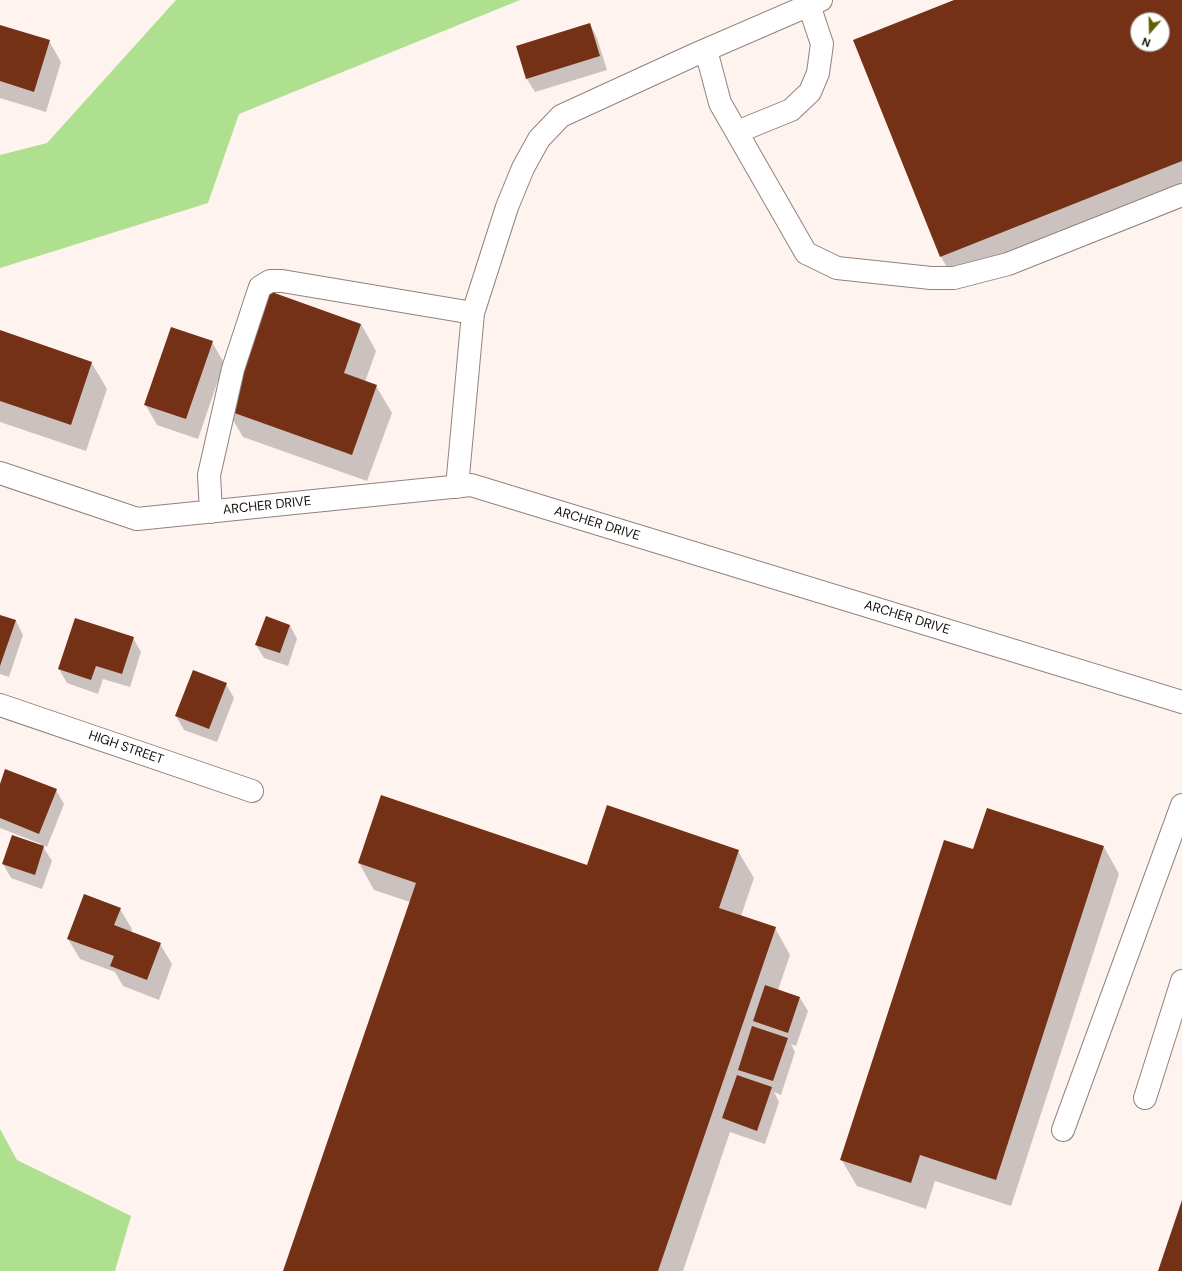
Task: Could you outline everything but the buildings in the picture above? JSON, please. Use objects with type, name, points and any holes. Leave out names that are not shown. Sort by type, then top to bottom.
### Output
[{"type":"street","points":[[457,487],[473,313],[507,207],[523,168],[539,139],[561,116],[706,50],[815,3],[822,44],[818,73],[810,92],[791,110],[737,132]]},
{"type":"street","points":[[706,50],[720,103],[806,253],[837,268],[931,278],[954,278],[1008,264],[1182,194]]},
{"type":"street","points":[[211,512],[209,475],[233,370],[260,287],[270,281],[282,281],[473,313]]},
{"type":"street","name":"ARCHER DRIVE","points":[[0,472],[137,519],[471,485],[1182,702]]},
{"type":"street","name":"HIGH STREET","points":[[0,705],[252,791]]},
{"type":"street","points":[[1063,1130],[1182,805]]},
{"type":"street","points":[[1145,1098],[1182,981]]},
{"type":"green space","points":[[176,0],[520,0],[239,114],[208,203],[0,268],[0,155],[47,143]]},
{"type":"green space","points":[[0,1129],[17,1160],[131,1216],[115,1271],[0,1271]]}]
